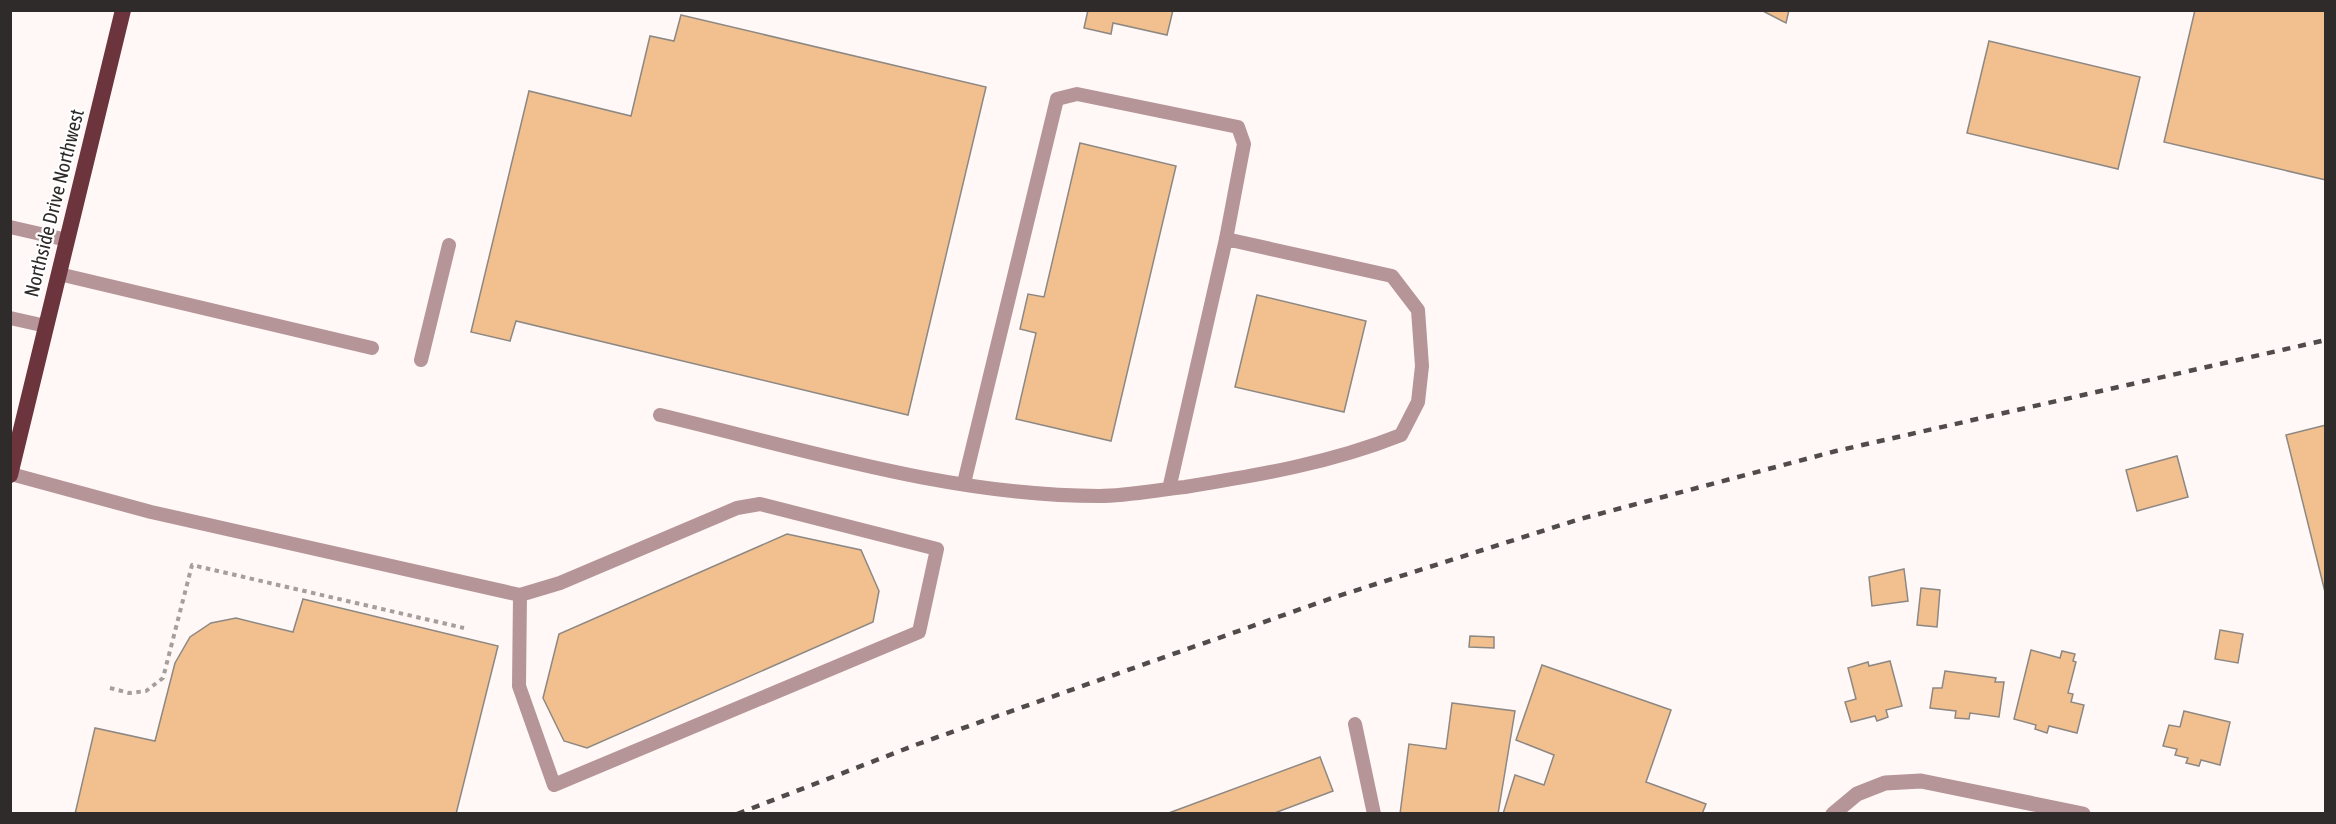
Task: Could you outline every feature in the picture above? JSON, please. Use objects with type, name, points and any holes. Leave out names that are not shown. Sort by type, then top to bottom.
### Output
[{"type":"highway","name":"Northside Drive Northwest","points":[[11,475],[123,10]]},
{"type":"street","points":[[1833,813],[1857,794],[1885,783],[1921,781],[2083,813]]},
{"type":"lane","points":[[964,483],[1057,99],[1077,94],[1238,127],[1244,144],[1226,239],[1169,489]]},
{"type":"lane","points":[[10,227],[67,240]]},
{"type":"lane","points":[[660,416],[928,478],[1100,496],[1169,489],[1287,470],[1366,449],[1401,435],[1418,402],[1422,366],[1418,309],[1392,276],[1226,239]]},
{"type":"lane","points":[[421,360],[449,245]]},
{"type":"lane","points":[[59,274],[372,348]]},
{"type":"lane","points":[[10,318],[46,326]]},
{"type":"lane","points":[[11,475],[152,512],[519,595],[560,583],[737,508],[760,504],[938,549],[919,632],[554,785],[519,686],[519,595]]},
{"type":"lane","points":[[1355,724],[1374,813]]},
{"type":"path","points":[[110,688],[129,693],[146,691],[163,678],[192,565],[464,628]]},
{"type":"building","points":[[1088,10],[1173,10],[1167,35],[1113,23],[1111,34],[1084,28]]},
{"type":"building","points":[[1761,10],[1789,10],[1786,23]]},
{"type":"building","points":[[2195,10],[2326,10],[2326,180],[2164,142]]},
{"type":"building","points":[[681,15],[986,87],[908,415],[516,321],[510,341],[471,332],[529,91],[631,116],[650,36],[674,41]]},
{"type":"building","points":[[1989,41],[2140,77],[2118,169],[1967,133]]},
{"type":"building","points":[[1080,143],[1176,166],[1111,441],[1016,419],[1036,333],[1020,329],[1028,294],[1044,297]]},
{"type":"building","points":[[1257,295],[1366,321],[1344,412],[1235,387]]},
{"type":"building","points":[[2326,425],[2326,596],[2286,435]]},
{"type":"building","points":[[2177,456],[2188,497],[2137,511],[2126,470]]},
{"type":"building","points":[[787,534],[861,550],[879,591],[873,622],[587,748],[564,741],[543,698],[559,634]]},
{"type":"building","points":[[1904,569],[1908,601],[1872,606],[1869,577]]},
{"type":"building","points":[[1921,588],[1940,590],[1937,627],[1917,625]]},
{"type":"building","points":[[303,599],[498,646],[456,814],[75,814],[95,728],[155,741],[175,663],[190,637],[211,623],[236,618],[293,632]]},
{"type":"building","points":[[2220,630],[2243,634],[2238,663],[2215,659]]},
{"type":"building","points":[[1470,636],[1494,637],[1494,648],[1469,647]]},
{"type":"building","points":[[2031,650],[2060,658],[2062,651],[2075,654],[2073,661],[2076,662],[2068,693],[2073,694],[2071,702],[2084,705],[2077,733],[2049,726],[2047,733],[2035,729],[2036,725],[2014,719]]},
{"type":"building","points":[[1890,661],[1902,706],[1886,710],[1888,717],[1877,721],[1875,716],[1851,722],[1845,702],[1856,699],[1848,668],[1868,662],[1869,666]]},
{"type":"building","points":[[1542,665],[1671,710],[1646,782],[1706,804],[1702,814],[1503,814],[1515,775],[1544,785],[1554,755],[1516,740]]},
{"type":"building","points":[[1945,671],[1996,678],[1995,682],[2004,682],[1999,717],[1970,713],[1969,719],[1955,718],[1956,711],[1930,708],[1933,688],[1942,688]]},
{"type":"building","points":[[1452,703],[1515,711],[1498,814],[1400,814],[1409,744],[1446,749]]},
{"type":"building","points":[[2184,711],[2230,722],[2220,765],[2201,760],[2199,766],[2186,763],[2188,758],[2175,755],[2177,749],[2163,746],[2169,725],[2180,727]]},
{"type":"building","points":[[1320,757],[1333,791],[1272,814],[1166,814]]},
{"type":"railway","points":[[737,814],[918,744],[1332,598],[1580,519],[1836,451],[2326,340]]}]
